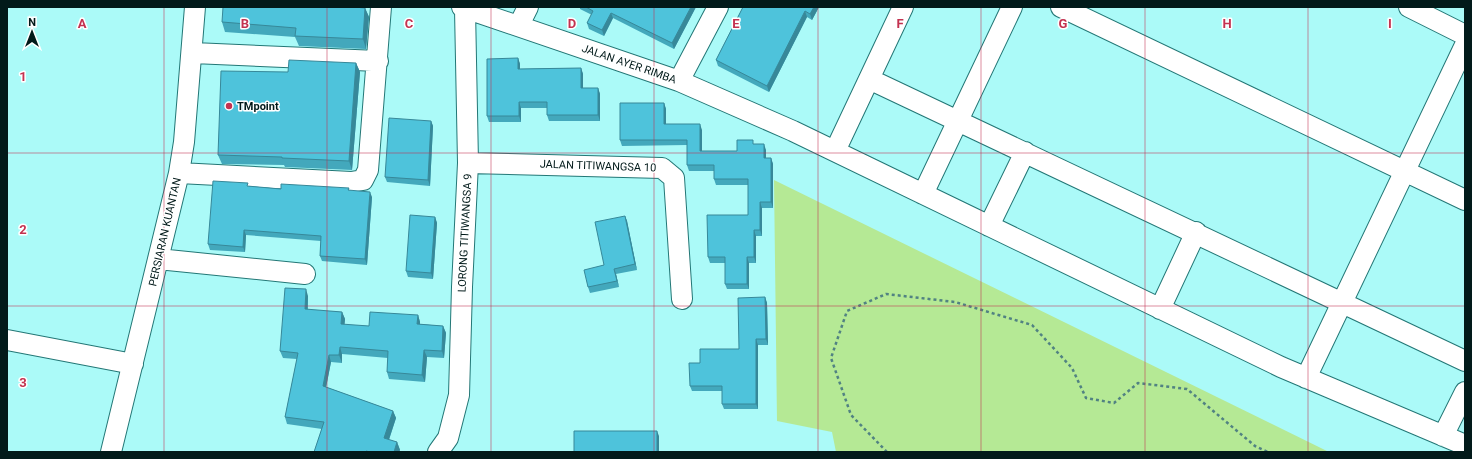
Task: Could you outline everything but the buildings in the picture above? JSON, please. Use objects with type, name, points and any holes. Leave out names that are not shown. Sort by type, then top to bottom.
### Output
[{"type":"street","name":"PERSIARAN KUANTAN","points":[[111,452],[179,173],[184,142],[195,7]]},
{"type":"street","points":[[179,173],[351,182],[363,180],[368,170],[378,61],[381,7]]},
{"type":"street","points":[[518,25],[528,7]]},
{"type":"street","points":[[679,81],[718,7]]},
{"type":"street","points":[[835,151],[903,7]]},
{"type":"street","points":[[923,194],[1012,7]]},
{"type":"street","points":[[1061,7],[1465,200]]},
{"type":"street","points":[[1409,7],[1465,35]]},
{"type":"street","name":"JALAN AYER RIMBA","points":[[463,8],[518,25],[679,81],[793,131],[1306,378],[1465,445]]},
{"type":"street","name":"LORONG TITIWANGSA 9","points":[[438,452],[448,438],[459,395],[468,163],[463,8]]},
{"type":"street","points":[[1306,378],[1465,45]]},
{"type":"street","points":[[192,52],[378,61]]},
{"type":"street","points":[[869,79],[1196,232],[1465,362]]},
{"type":"street","points":[[989,226],[1025,152]]},
{"type":"street","name":"JALAN TITIWANGSA 10","points":[[468,163],[662,168],[674,178],[682,299]]},
{"type":"street","points":[[1160,309],[1196,232]]},
{"type":"street","points":[[158,260],[305,274]]},
{"type":"street","points":[[7,340],[133,364]]},
{"type":"street","points":[[1443,436],[1465,392]]},
{"type":"path","points":[[887,452],[851,415],[832,358],[847,311],[886,294],[955,302],[1032,325],[1072,368],[1086,398],[1114,403],[1138,383],[1187,389],[1255,446],[1268,452]]},
{"type":"green space","points":[[774,180],[1329,452],[836,452],[832,432],[777,421]]},
{"type":"place","name":"TMpoint","points":[[229,106]]}]
